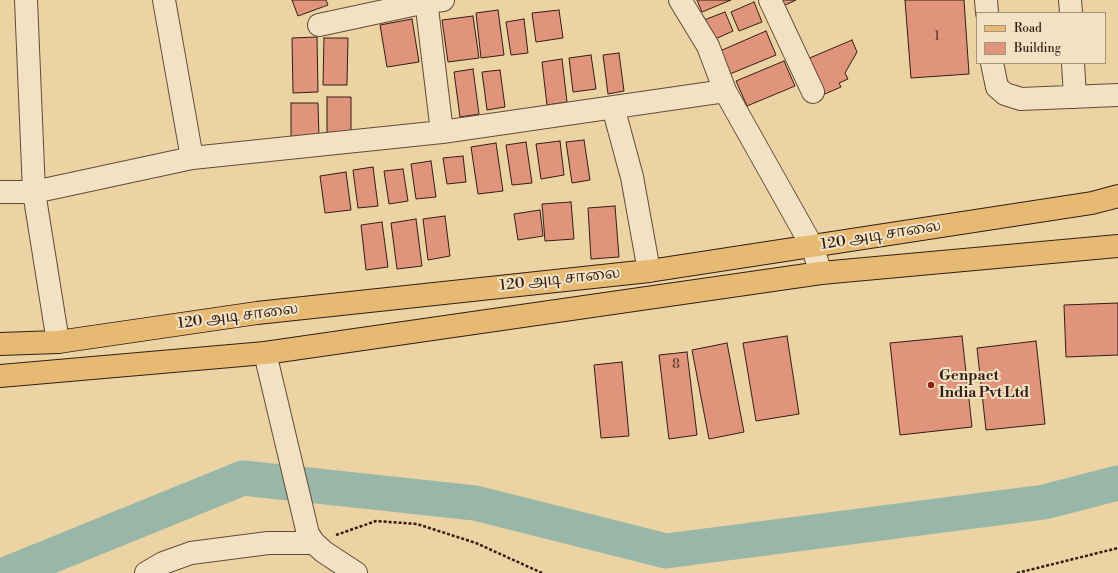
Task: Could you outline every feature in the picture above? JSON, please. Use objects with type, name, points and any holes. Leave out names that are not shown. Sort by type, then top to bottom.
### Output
[{"type":"main road","name":"120 அடி சாலை","points":[[0,344],[58,342],[257,313],[649,271],[1084,204],[1118,196]]},
{"type":"main road","name":"120 அடி சாலை","points":[[0,376],[266,353],[822,273],[1118,246]]},
{"type":"main road","points":[[154,328],[156,363]]},
{"type":"street","points":[[26,0],[34,192],[58,342]]},
{"type":"street","points":[[164,0],[192,158]]},
{"type":"street","points":[[680,0],[708,46],[725,91],[812,246],[822,273]]},
{"type":"street","points":[[770,0],[812,92]]},
{"type":"street","points":[[986,0],[987,12]]},
{"type":"street","points":[[1070,0],[1071,12]]},
{"type":"street","points":[[318,25],[432,1],[442,132]]},
{"type":"street","points":[[992,64],[997,87],[1004,94],[1021,99],[1118,95]]},
{"type":"street","points":[[1073,64],[1075,97]]},
{"type":"street","points":[[0,192],[34,192],[192,158],[442,132],[725,91]]},
{"type":"street","points":[[613,107],[632,177],[649,271]]},
{"type":"street","points":[[266,353],[280,417],[311,538],[343,570]]},
{"type":"street","points":[[146,573],[163,562],[192,554],[311,538]]},
{"type":"path","points":[[311,538],[376,521],[418,524],[476,542],[542,573]]},
{"type":"path","points":[[1017,573],[1118,548]]},
{"type":"building","points":[[292,0],[326,0],[328,5],[298,16]]},
{"type":"building","points":[[697,0],[731,0],[702,12]]},
{"type":"building","points":[[778,0],[796,0],[781,7]]},
{"type":"building","points":[[905,0],[964,0],[969,74],[911,78]]},
{"type":"building","points":[[754,2],[762,22],[739,31],[731,12]]},
{"type":"building","points":[[498,10],[504,55],[481,58],[476,13]]},
{"type":"building","points":[[559,10],[563,38],[536,42],[532,13]]},
{"type":"building","points":[[725,12],[733,31],[713,40],[704,20]]},
{"type":"building","points":[[473,16],[479,58],[448,62],[442,20]]},
{"type":"building","points":[[412,19],[419,62],[387,67],[380,25]]},
{"type":"building","points":[[524,19],[528,53],[511,55],[506,22]]},
{"type":"building","points":[[766,31],[776,55],[730,74],[720,51]]},
{"type":"building","points":[[317,37],[318,92],[293,93],[292,38]]},
{"type":"building","points":[[324,38],[348,38],[347,85],[323,85]]},
{"type":"building","points":[[852,40],[857,52],[845,73],[848,79],[839,83],[841,87],[820,96],[805,60]]},
{"type":"building","points":[[619,53],[624,91],[608,94],[603,55]]},
{"type":"building","points":[[591,55],[596,89],[573,92],[569,58]]},
{"type":"building","points":[[562,59],[567,102],[547,105],[542,62]]},
{"type":"building","points":[[784,61],[795,86],[747,106],[736,81]]},
{"type":"building","points":[[473,69],[479,114],[460,117],[454,72]]},
{"type":"building","points":[[500,70],[505,107],[487,110],[482,72]]},
{"type":"building","points":[[327,97],[351,97],[351,133],[327,133]]},
{"type":"building","points":[[291,103],[318,103],[319,138],[291,138]]},
{"type":"building","points":[[584,140],[590,180],[572,183],[566,142]]},
{"type":"building","points":[[560,141],[564,175],[541,179],[536,144]]},
{"type":"building","points":[[526,142],[532,183],[512,185],[506,145]]},
{"type":"building","points":[[496,143],[503,191],[478,194],[471,147]]},
{"type":"building","points":[[463,156],[466,182],[447,184],[443,158]]},
{"type":"building","points":[[431,161],[436,197],[416,199],[411,164]]},
{"type":"building","points":[[373,167],[378,206],[358,208],[353,170]]},
{"type":"building","points":[[403,169],[408,201],[389,204],[384,171]]},
{"type":"building","points":[[346,172],[351,210],[325,213],[320,176]]},
{"type":"building","points":[[571,202],[574,239],[545,241],[542,204]]},
{"type":"building","points":[[615,206],[619,257],[591,259],[588,208]]},
{"type":"building","points":[[540,210],[543,236],[518,240],[514,214]]},
{"type":"building","points":[[445,216],[450,256],[428,260],[423,219]]},
{"type":"building","points":[[416,219],[422,266],[397,269],[391,223]]},
{"type":"building","points":[[382,222],[388,267],[366,270],[361,225]]},
{"type":"building","points":[[1118,303],[1118,355],[1066,357],[1064,305]]},
{"type":"building","points":[[787,336],[799,414],[756,421],[743,343]]},
{"type":"building","name":"Genpact India Pvt Ltd","points":[[962,336],[972,427],[900,435],[890,343]]},
{"type":"building","points":[[1036,341],[1045,424],[986,430],[977,348]]},
{"type":"building","points":[[727,343],[744,432],[709,439],[692,350]]},
{"type":"building","points":[[687,352],[697,435],[669,439],[659,355]]},
{"type":"building","points":[[622,362],[629,436],[601,438],[594,365]]},
{"type":"waterway","points":[[9,573],[243,478],[475,503],[666,551],[1044,502],[1118,483]]},
{"type":"place","name":"Genpact India Pvt Ltd","points":[[931,385]]}]
